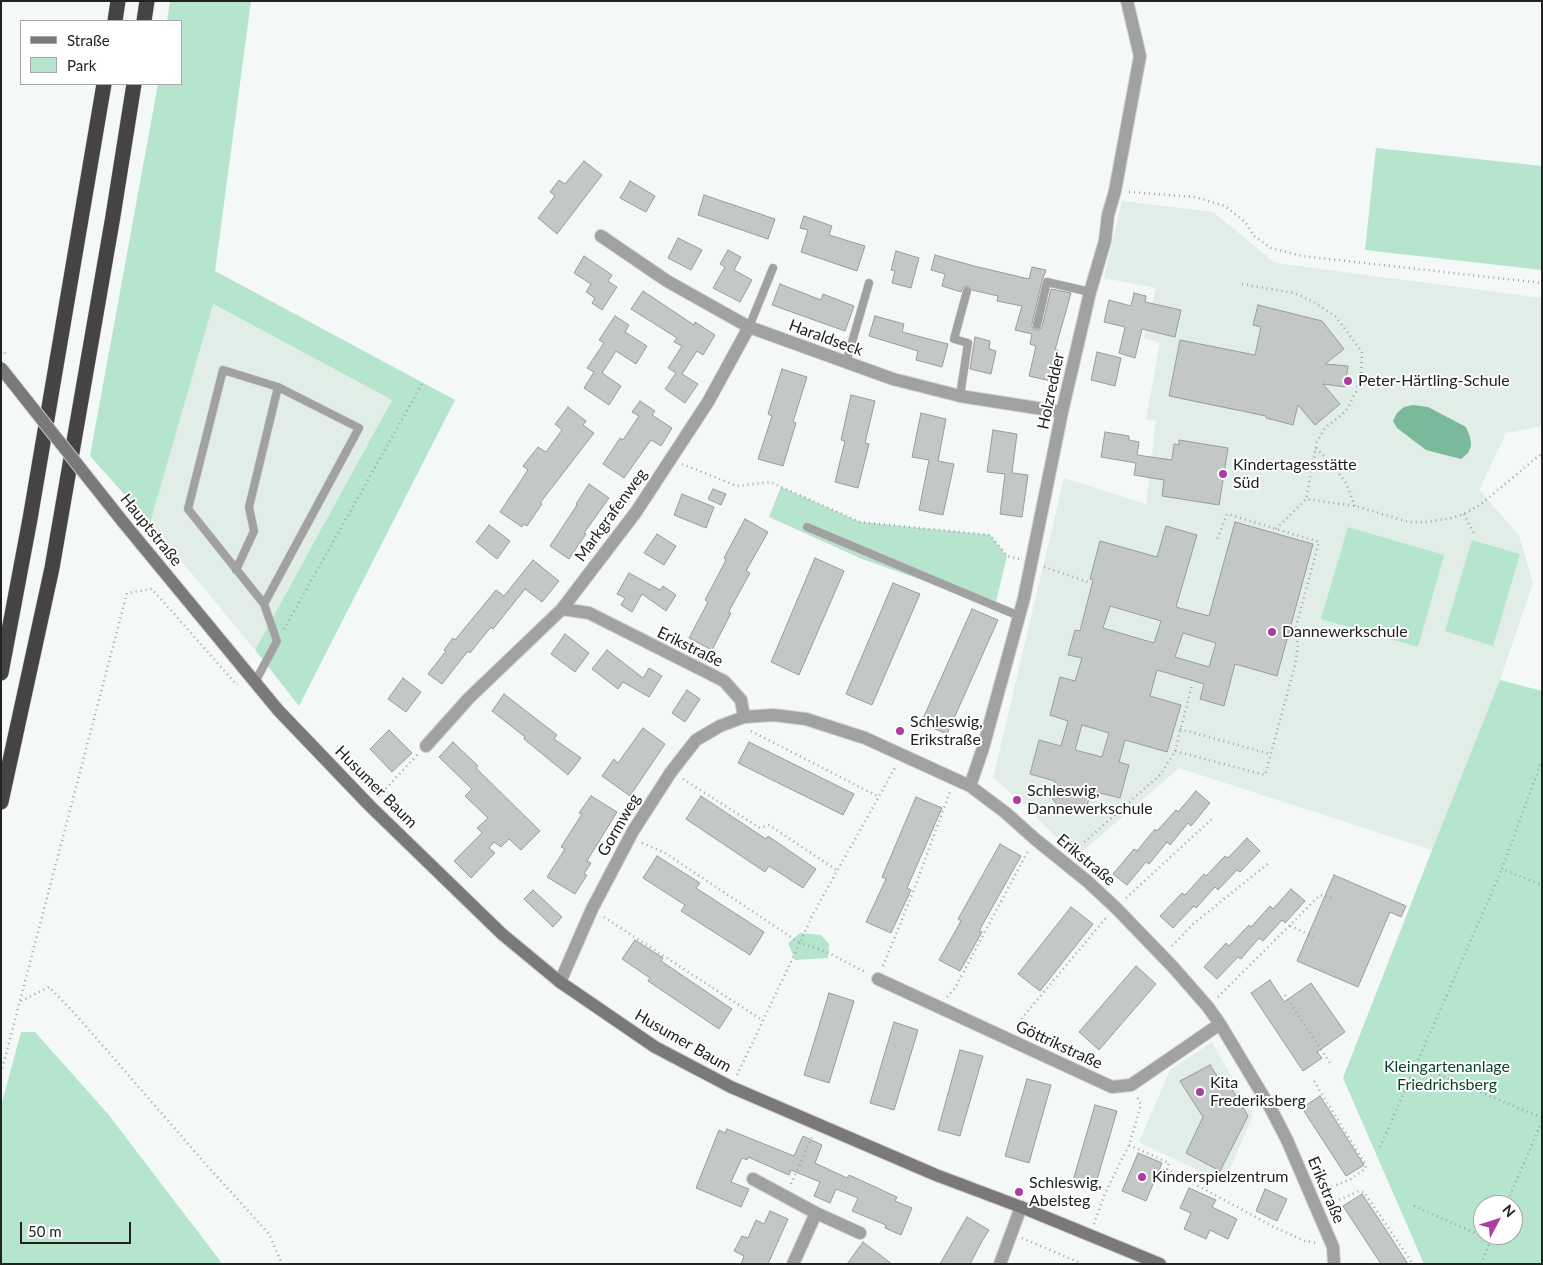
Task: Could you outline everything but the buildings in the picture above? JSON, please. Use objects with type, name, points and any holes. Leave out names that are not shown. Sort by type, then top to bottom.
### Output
[{"type":"highway","points":[[115,20],[118,1]]},
{"type":"highway","points":[[144,20],[147,1]]},
{"type":"highway","points":[[1,673],[30,519],[104,85]]},
{"type":"highway","points":[[1,802],[52,568],[114,216],[134,85]]},
{"type":"street","name":"Holzredder","points":[[970,786],[983,748],[1019,616],[1062,412],[1090,292],[1105,241],[1108,215],[1115,191],[1140,56],[1127,1]]},
{"type":"street","name":"Haraldseck","points":[[601,236],[667,281],[749,327],[893,379],[960,396],[1062,412]]},
{"type":"street","name":"Markgrafenweg","points":[[426,746],[469,698],[562,609],[636,512],[708,402],[749,327]]},
{"type":"street","name":"Hauptstraße","points":[[1,368],[123,522],[278,710]]},
{"type":"street","name":"Erikstraße","points":[[562,609],[588,613],[724,682],[741,700],[744,717],[773,715],[806,719],[866,738],[970,786],[1063,860],[1116,908],[1163,956],[1208,1007],[1220,1024],[1271,1109],[1287,1140],[1333,1247],[1334,1264]]},
{"type":"street","name":"Husumer Baum","points":[[278,710],[370,806],[502,934],[560,982],[655,1047],[731,1087],[817,1126],[1160,1264]]},
{"type":"street","name":"Gormweg","points":[[560,982],[592,909],[629,838],[671,772],[696,740],[720,726],[744,717]]},
{"type":"street","name":"Göttrikstraße","points":[[878,979],[1112,1087],[1131,1085]]},
{"type":"street","points":[[1131,1085],[1220,1024]]},
{"type":"street","points":[[753,1178],[816,1213],[860,1233]]},
{"type":"street","points":[[1000,1264],[1021,1207]]},
{"type":"street","points":[[793,1264],[816,1213]]},
{"type":"lane","name":"Markgrafenweg","points":[[749,327],[773,268]]},
{"type":"lane","points":[[1037,326],[1047,282],[1090,292]]},
{"type":"lane","points":[[846,363],[869,283]]},
{"type":"lane","points":[[960,396],[968,343],[954,339],[967,291]]},
{"type":"lane","points":[[255,682],[277,641],[264,604],[188,509],[222,370],[278,387],[359,428],[264,604]]},
{"type":"lane","points":[[236,570],[254,531],[249,507],[278,387]]},
{"type":"lane","points":[[806,526],[1019,616]]},
{"type":"path","points":[[1115,191],[1195,197],[1225,206],[1245,222],[1254,236],[1271,248],[1302,256],[1542,282]]},
{"type":"path","points":[[1242,284],[1294,293],[1314,302],[1336,317],[1362,352],[1362,373],[1356,392],[1346,411],[1324,428],[1317,442],[1306,499],[1276,529]]},
{"type":"path","points":[[277,641],[422,382]]},
{"type":"path","points":[[1316,448],[1330,462],[1346,483],[1355,506]]},
{"type":"path","points":[[1306,499],[1355,506],[1408,522],[1425,522],[1452,518],[1480,505],[1542,453]]},
{"type":"path","points":[[670,460],[737,486],[770,482],[860,522],[990,535],[1007,556],[1031,562],[1088,582]]},
{"type":"path","points":[[1175,751],[1265,775],[1295,665],[1298,646],[1294,630],[1319,542],[1227,514],[1217,540]]},
{"type":"path","points":[[1464,514],[1475,536]]},
{"type":"path","points":[[1,1073],[127,594],[152,589],[236,684],[255,682]]},
{"type":"path","points":[[1063,860],[1161,774],[1175,751],[1192,685]]},
{"type":"path","points":[[744,717],[750,730],[879,797]]},
{"type":"path","points":[[1180,729],[1271,754]]},
{"type":"path","points":[[370,806],[426,746]]},
{"type":"path","points":[[731,1087],[813,914],[903,754]]},
{"type":"path","points":[[1380,1147],[1502,869],[1542,760]]},
{"type":"path","points":[[671,772],[760,828],[769,825],[838,871]]},
{"type":"path","points":[[629,838],[665,852],[800,943],[828,952],[878,979],[914,892],[955,779]]},
{"type":"path","points":[[1010,1039],[1022,1018],[1106,918],[1213,818]]},
{"type":"path","points":[[939,1008],[955,988],[1035,839]]},
{"type":"path","points":[[1163,956],[1193,924],[1270,862]]},
{"type":"path","points":[[1502,869],[1542,885]]},
{"type":"path","points":[[1208,1007],[1320,895],[1332,898]]},
{"type":"path","points":[[592,909],[763,1021]]},
{"type":"path","points":[[1290,926],[1315,937]]},
{"type":"path","points":[[20,1001],[49,987],[77,1016],[185,1141],[269,1234],[282,1264]]},
{"type":"path","points":[[1285,994],[1332,1066]]},
{"type":"path","points":[[1416,1065],[1542,1119],[1510,1195]]},
{"type":"path","points":[[1310,1194],[1351,1180],[1366,1168],[1314,1081]]},
{"type":"path","points":[[1094,1223],[1105,1193],[1129,1145],[1141,1105],[1131,1085]]},
{"type":"path","points":[[786,1197],[817,1126]]},
{"type":"path","points":[[1129,1145],[1169,1163],[1167,1170],[1274,1227],[1305,1241],[1333,1247]]},
{"type":"path","points":[[1317,1210],[1360,1191],[1364,1192],[1413,1264]]},
{"type":"path","points":[[1414,1206],[1473,1232]]},
{"type":"path","points":[[1011,1234],[1083,1264]]},
{"type":"path","points":[[1481,1264],[1489,1245]]},
{"type":"shaded area","name":"Dannewerkschule","points":[[1122,201],[1213,212],[1275,263],[1542,298],[1542,426],[1506,433],[1479,490],[1519,535],[1533,583],[1500,680],[1432,850],[1179,768],[1076,857],[1024,804],[993,778],[1064,478],[1146,504],[1156,421],[1146,419],[1160,343],[1144,338],[1156,288],[1104,278]]},
{"type":"shaded area","points":[[212,304],[392,400],[255,650],[150,523]]},
{"type":"shaded area","points":[[1413,405],[1428,407],[1466,427],[1471,446],[1468,453],[1461,459],[1426,450],[1397,428],[1393,421],[1397,413],[1404,407]]},
{"type":"shaded area","name":"Kita Frederiksberg","points":[[1212,1042],[1253,1115],[1224,1183],[1139,1142],[1170,1070]]},
{"type":"green space","points":[[170,1],[251,1],[215,271],[455,400],[299,706],[255,650],[392,400],[213,304],[150,523],[90,456],[158,85],[182,85],[182,20],[167,20]]},
{"type":"green space","points":[[1376,148],[1542,166],[1542,270],[1365,250]]},
{"type":"green space","points":[[781,487],[860,522],[990,535],[1007,556],[995,606],[862,559],[769,517]]},
{"type":"green space","points":[[1348,527],[1444,555],[1418,647],[1321,619]]},
{"type":"green space","points":[[1472,540],[1520,554],[1493,646],[1445,631]]},
{"type":"green space","name":"Kleingartenanlage Friedrichsberg","points":[[1500,680],[1542,691],[1542,1264],[1424,1264],[1343,1078]]},
{"type":"green space","points":[[800,933],[821,935],[829,944],[828,958],[795,960],[788,943]]},
{"type":"green space","points":[[21,1032],[35,1032],[108,1114],[221,1262],[218,1264],[1,1264],[1,1106]]},
{"type":"place","name":"Peter-Härtling-Schule","points":[[1348,381]]},
{"type":"place","name":"Kindertagesstätte Süd","points":[[1223,474]]},
{"type":"place","name":"Dannewerkschule","points":[[1272,632]]},
{"type":"place","name":"Schleswig, Erikstraße","points":[[900,731]]},
{"type":"place","name":"Schleswig, Dannewerkschule","points":[[1017,800]]},
{"type":"place","name":"Kita Frederiksberg","points":[[1200,1092]]},
{"type":"place","name":"Kinderspielzentrum","points":[[1142,1177]]},
{"type":"place","name":"Schleswig, Abelsteg","points":[[1019,1192]]}]
